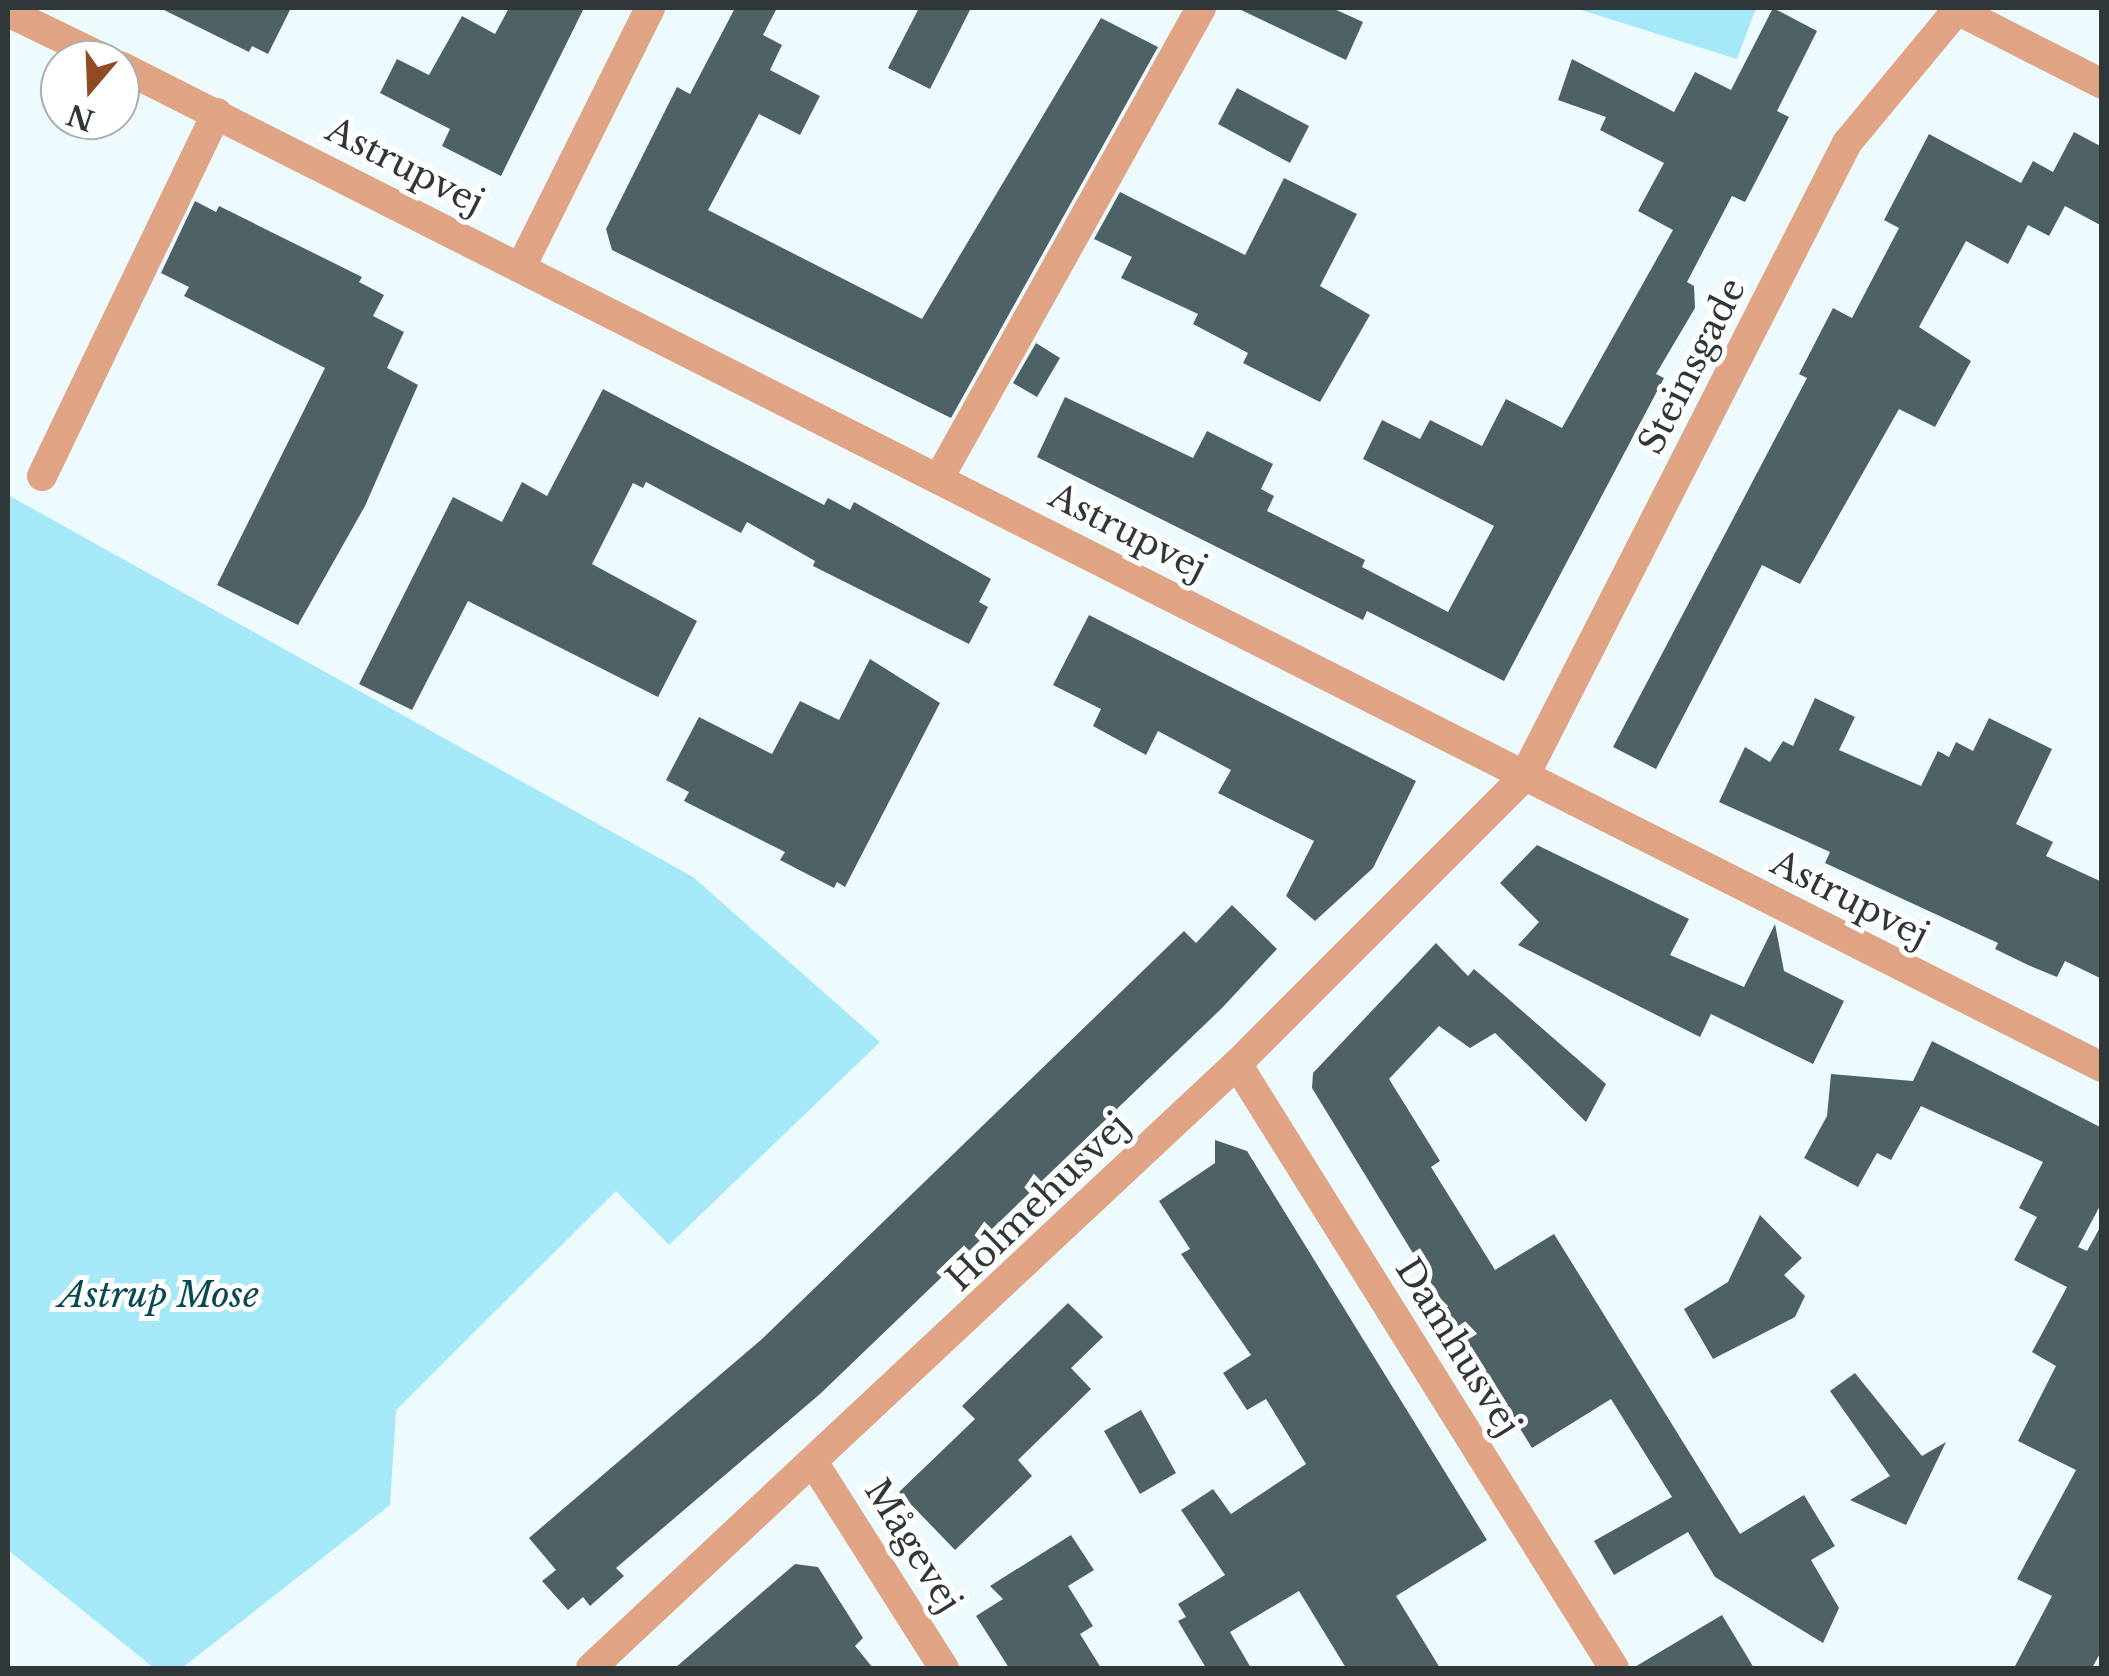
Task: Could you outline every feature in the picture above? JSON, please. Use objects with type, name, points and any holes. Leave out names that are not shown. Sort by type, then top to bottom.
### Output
[{"type":"street","points":[[521,267],[650,8]]},
{"type":"street","points":[[939,478],[1201,8]]},
{"type":"street","name":"Steinsgade","points":[[1524,777],[1847,143],[1957,9],[2102,84]]},
{"type":"street","points":[[8,12],[65,40]]},
{"type":"street","name":"Astrupvej","points":[[140,76],[2102,1067]]},
{"type":"street","points":[[42,476],[217,113]]},
{"type":"street","name":"Holmehusvej","points":[[591,1668],[815,1466],[1238,1064],[1524,777]]},
{"type":"street","name":"Damhusvej","points":[[1238,1064],[1614,1668]]},
{"type":"street","name":"Mågevej","points":[[815,1466],[944,1668]]},
{"type":"green space","points":[[1575,8],[1756,8],[1737,59]]},
{"type":"green space","name":"Astrup Mose","points":[[8,495],[693,877],[880,1042],[669,1245],[616,1191],[396,1410],[390,1505],[182,1668],[154,1668],[8,1550]]},
{"type":"building","points":[[160,8],[291,8],[268,54],[252,46],[249,52]]},
{"type":"building","points":[[509,8],[584,8],[501,176],[442,146],[450,129],[380,93],[397,59],[429,75],[462,16],[495,34]]},
{"type":"building","points":[[735,8],[777,8],[763,35],[782,45],[770,70],[820,96],[800,135],[759,114],[708,210],[922,319],[1101,18],[1158,47],[951,418],[612,250],[606,229],[677,87],[690,94]]},
{"type":"building","points":[[919,8],[971,8],[930,89],[888,68]]},
{"type":"building","points":[[1237,8],[1332,8],[1363,22],[1346,60]]},
{"type":"building","points":[[1773,8],[1817,31],[1777,111],[1789,117],[1745,202],[1732,196],[1687,282],[1694,286],[1695,308],[1656,374],[1664,378],[1504,681],[1367,611],[1363,620],[1037,457],[1065,397],[1193,458],[1207,431],[1273,464],[1261,489],[1274,496],[1267,511],[1365,560],[1362,567],[1448,612],[1494,526],[1363,459],[1382,420],[1420,439],[1430,420],[1482,446],[1506,399],[1562,428],[1673,230],[1638,211],[1664,163],[1600,130],[1606,117],[1558,100],[1572,59],[1674,112],[1695,72],[1731,90]]},
{"type":"building","points":[[1237,88],[1309,126],[1290,163],[1218,124]]},
{"type":"building","points":[[2074,132],[2102,147],[2102,226],[2065,206],[2049,236],[2028,225],[2008,264],[1966,241],[1919,327],[1971,361],[1935,427],[1899,409],[1800,584],[1762,565],[1656,769],[1613,747],[1807,378],[1799,374],[1833,308],[1852,318],[1899,228],[1884,220],[1929,134],[2021,183],[2033,161],[2053,172]]},
{"type":"building","points":[[1284,178],[1357,214],[1320,286],[1370,315],[1320,402],[1243,363],[1248,353],[1193,324],[1198,314],[1121,278],[1132,257],[1094,239],[1120,192],[1245,255]]},
{"type":"building","points":[[195,201],[216,212],[219,206],[362,277],[359,282],[384,295],[373,316],[404,332],[387,368],[418,385],[365,506],[298,625],[217,585],[325,368],[184,296],[189,287],[161,273]]},
{"type":"building","points":[[1036,343],[1060,358],[1037,397],[1013,383]]},
{"type":"building","points":[[603,389],[824,505],[828,498],[850,510],[854,502],[991,579],[979,602],[988,607],[969,644],[813,566],[815,561],[747,522],[741,533],[646,482],[643,488],[633,483],[592,564],[697,621],[658,697],[468,601],[412,710],[359,684],[453,497],[502,522],[522,482],[547,496]]},
{"type":"building","points":[[1089,615],[1416,781],[1373,868],[1315,921],[1286,896],[1314,841],[1218,793],[1231,770],[1158,731],[1146,755],[1093,726],[1101,709],[1053,685]]},
{"type":"building","points":[[870,659],[940,703],[845,887],[837,882],[834,888],[780,860],[785,852],[684,801],[689,792],[666,780],[699,717],[772,754],[800,701],[839,720]]},
{"type":"building","points":[[1815,698],[1855,717],[1839,750],[1921,786],[1938,751],[1949,757],[1956,742],[1973,751],[1989,718],[2052,749],[2016,824],[2053,842],[2046,856],[2102,882],[2102,979],[2065,961],[2057,977],[2028,965],[1995,949],[1998,943],[1825,863],[1830,852],[1719,802],[1745,747],[1770,762],[1783,741],[1793,746]]},
{"type":"building","points":[[1537,845],[1689,919],[1670,955],[1744,987],[1775,924],[1784,971],[1844,1001],[1813,1064],[1711,1014],[1700,1037],[1518,945],[1539,922],[1500,883]]},
{"type":"building","points":[[1232,905],[1277,949],[1222,1008],[820,1394],[616,1568],[624,1576],[590,1606],[583,1597],[568,1610],[542,1581],[556,1570],[529,1538],[762,1339],[1184,931],[1196,943]]},
{"type":"building","points":[[1436,943],[1468,976],[1474,969],[1606,1084],[1586,1122],[1495,1033],[1470,1048],[1439,1026],[1389,1079],[1440,1161],[1431,1167],[1495,1270],[1554,1234],[1740,1534],[1804,1495],[1835,1546],[1811,1560],[1839,1608],[1823,1643],[1715,1577],[1688,1532],[1614,1575],[1594,1541],[1672,1497],[1611,1399],[1532,1448],[1312,1088],[1313,1073]]},
{"type":"building","points":[[1932,1041],[2102,1128],[2102,1202],[2078,1247],[2087,1251],[2102,1224],[2102,1650],[2092,1668],[2014,1668],[2052,1596],[2017,1579],[2076,1470],[2018,1441],[2056,1366],[2032,1352],[2067,1287],[2014,1260],[2037,1217],[2019,1208],[2043,1162],[1921,1106],[1891,1160],[1877,1153],[1858,1187],[1804,1158],[1827,1116],[1831,1074],[1913,1081]]},
{"type":"building","points":[[1215,1140],[1247,1151],[1487,1540],[1396,1596],[1440,1668],[1346,1668],[1299,1591],[1230,1632],[1251,1668],[1206,1668],[1178,1621],[1186,1617],[1178,1604],[1225,1575],[1181,1510],[1213,1489],[1231,1514],[1306,1464],[1266,1399],[1247,1410],[1223,1373],[1251,1355],[1181,1254],[1190,1249],[1159,1201],[1215,1163]]},
{"type":"building","points":[[1760,1215],[1802,1258],[1784,1275],[1805,1296],[1795,1317],[1713,1359],[1684,1309],[1728,1282]]},
{"type":"building","points":[[1068,1303],[1103,1337],[1071,1368],[1091,1389],[1018,1460],[1032,1476],[955,1550],[899,1492],[975,1419],[962,1406]]},
{"type":"building","points":[[1855,1373],[1922,1456],[1946,1442],[1906,1525],[1850,1500],[1890,1476],[1830,1391]]},
{"type":"building","points":[[1141,1410],[1176,1473],[1140,1494],[1104,1431]]},
{"type":"building","points":[[1071,1535],[1094,1570],[1068,1586],[1093,1626],[1080,1634],[1101,1668],[1009,1668],[976,1616],[1003,1599],[990,1586]]},
{"type":"building","points":[[795,1564],[818,1567],[863,1638],[855,1646],[873,1668],[675,1668]]},
{"type":"building","points":[[1722,1615],[1754,1668],[1633,1668]]}]
